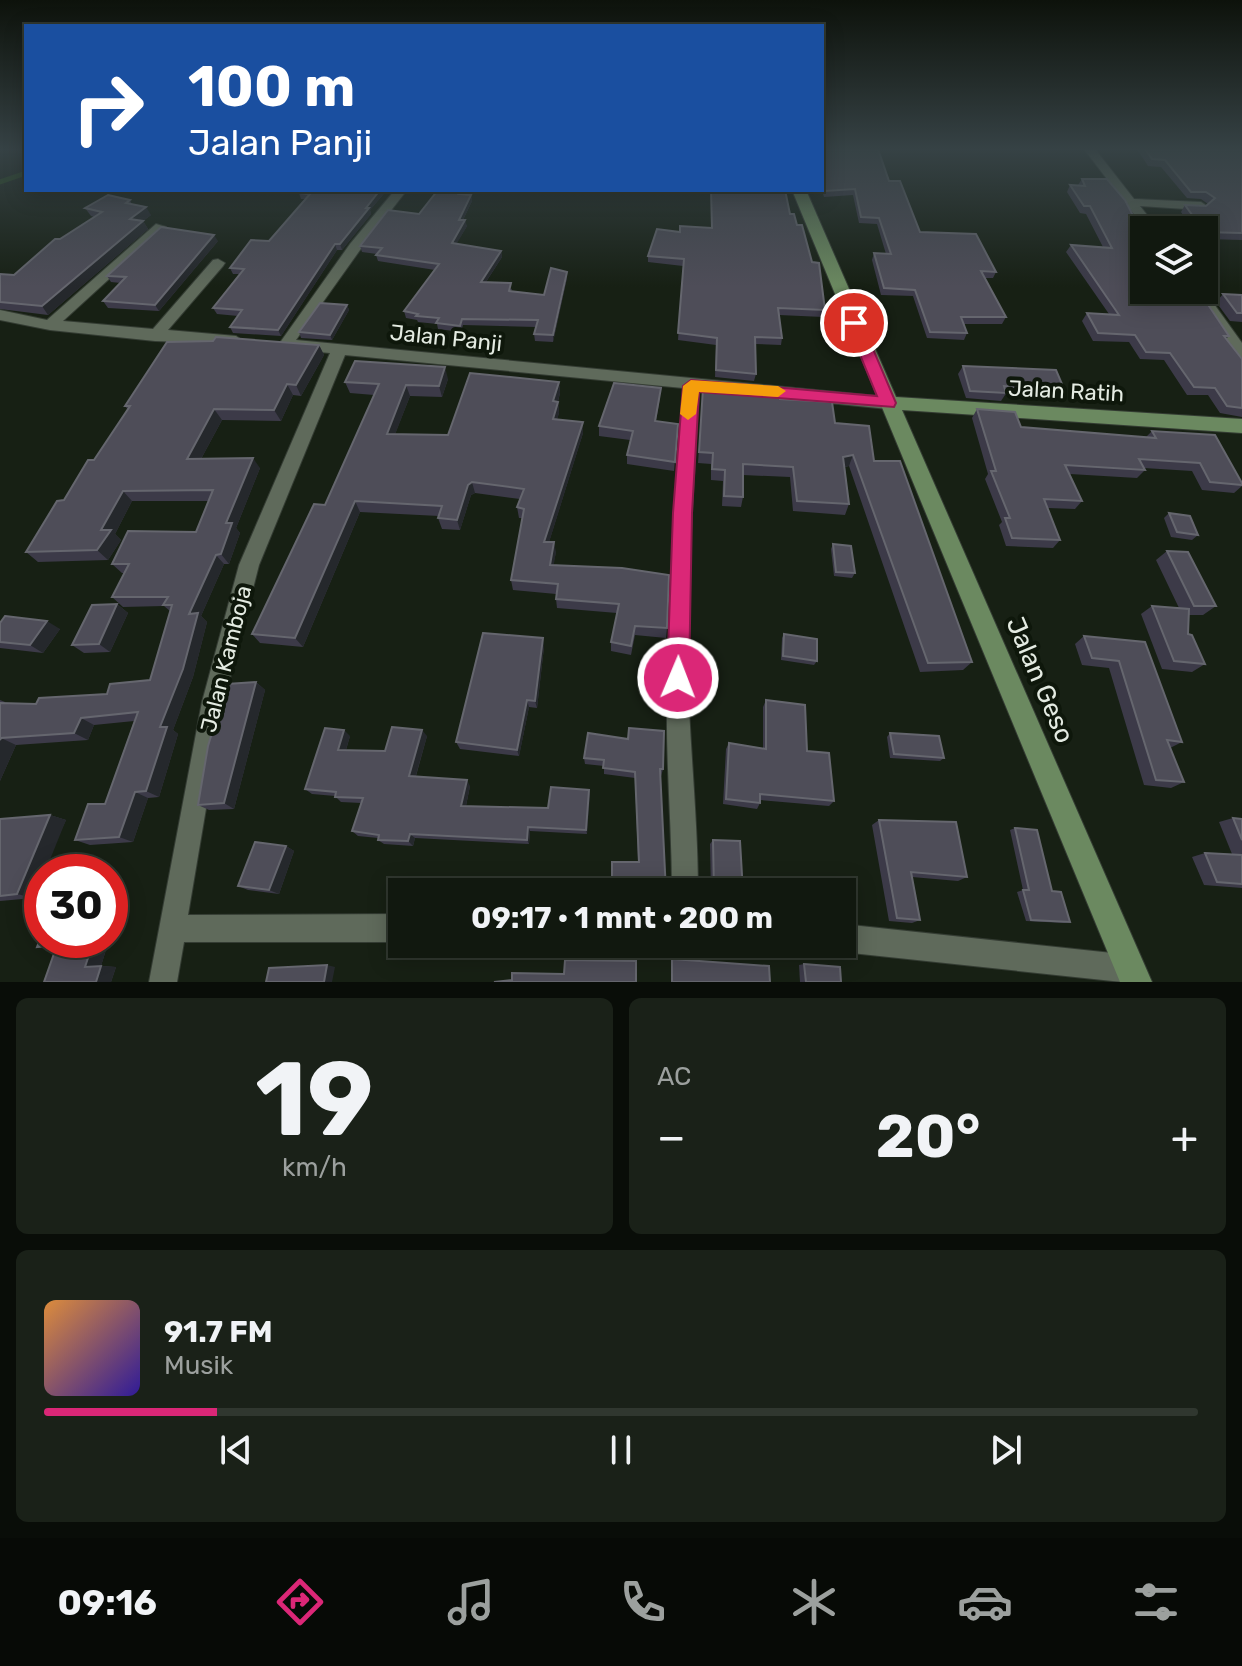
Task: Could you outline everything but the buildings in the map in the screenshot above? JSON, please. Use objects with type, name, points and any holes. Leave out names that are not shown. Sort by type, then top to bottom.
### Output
[{"type":"main road","name":"Jalan Geso","points":[[801,195],[1133,976]]},
{"type":"main road","name":"Jalan Ratih","points":[[888,403],[1242,426]]},
{"type":"street","points":[[272,343],[397,195]]},
{"type":"street","points":[[1126,195],[1142,216]]},
{"type":"street","points":[[1132,202],[1201,206]]},
{"type":"street","points":[[50,325],[160,227]]},
{"type":"street","points":[[155,336],[218,263]]},
{"type":"street","points":[[1207,304],[1242,354]]},
{"type":"street","name":"Jalan Panji","points":[[0,315],[50,325],[155,336],[272,343],[888,403]]},
{"type":"street","name":"Jalan Kamboja","points":[[163,982],[213,702],[249,565],[339,350]]},
{"type":"street","points":[[685,878],[678,707],[683,513],[691,386]]},
{"type":"street","points":[[174,929],[388,928]]},
{"type":"street","points":[[856,940],[1133,976]]},
{"type":"slow traffic","points":[[688,414],[691,386],[778,391]]},
{"type":"route","points":[[678,678],[691,386],[888,403],[854,323]]}]
